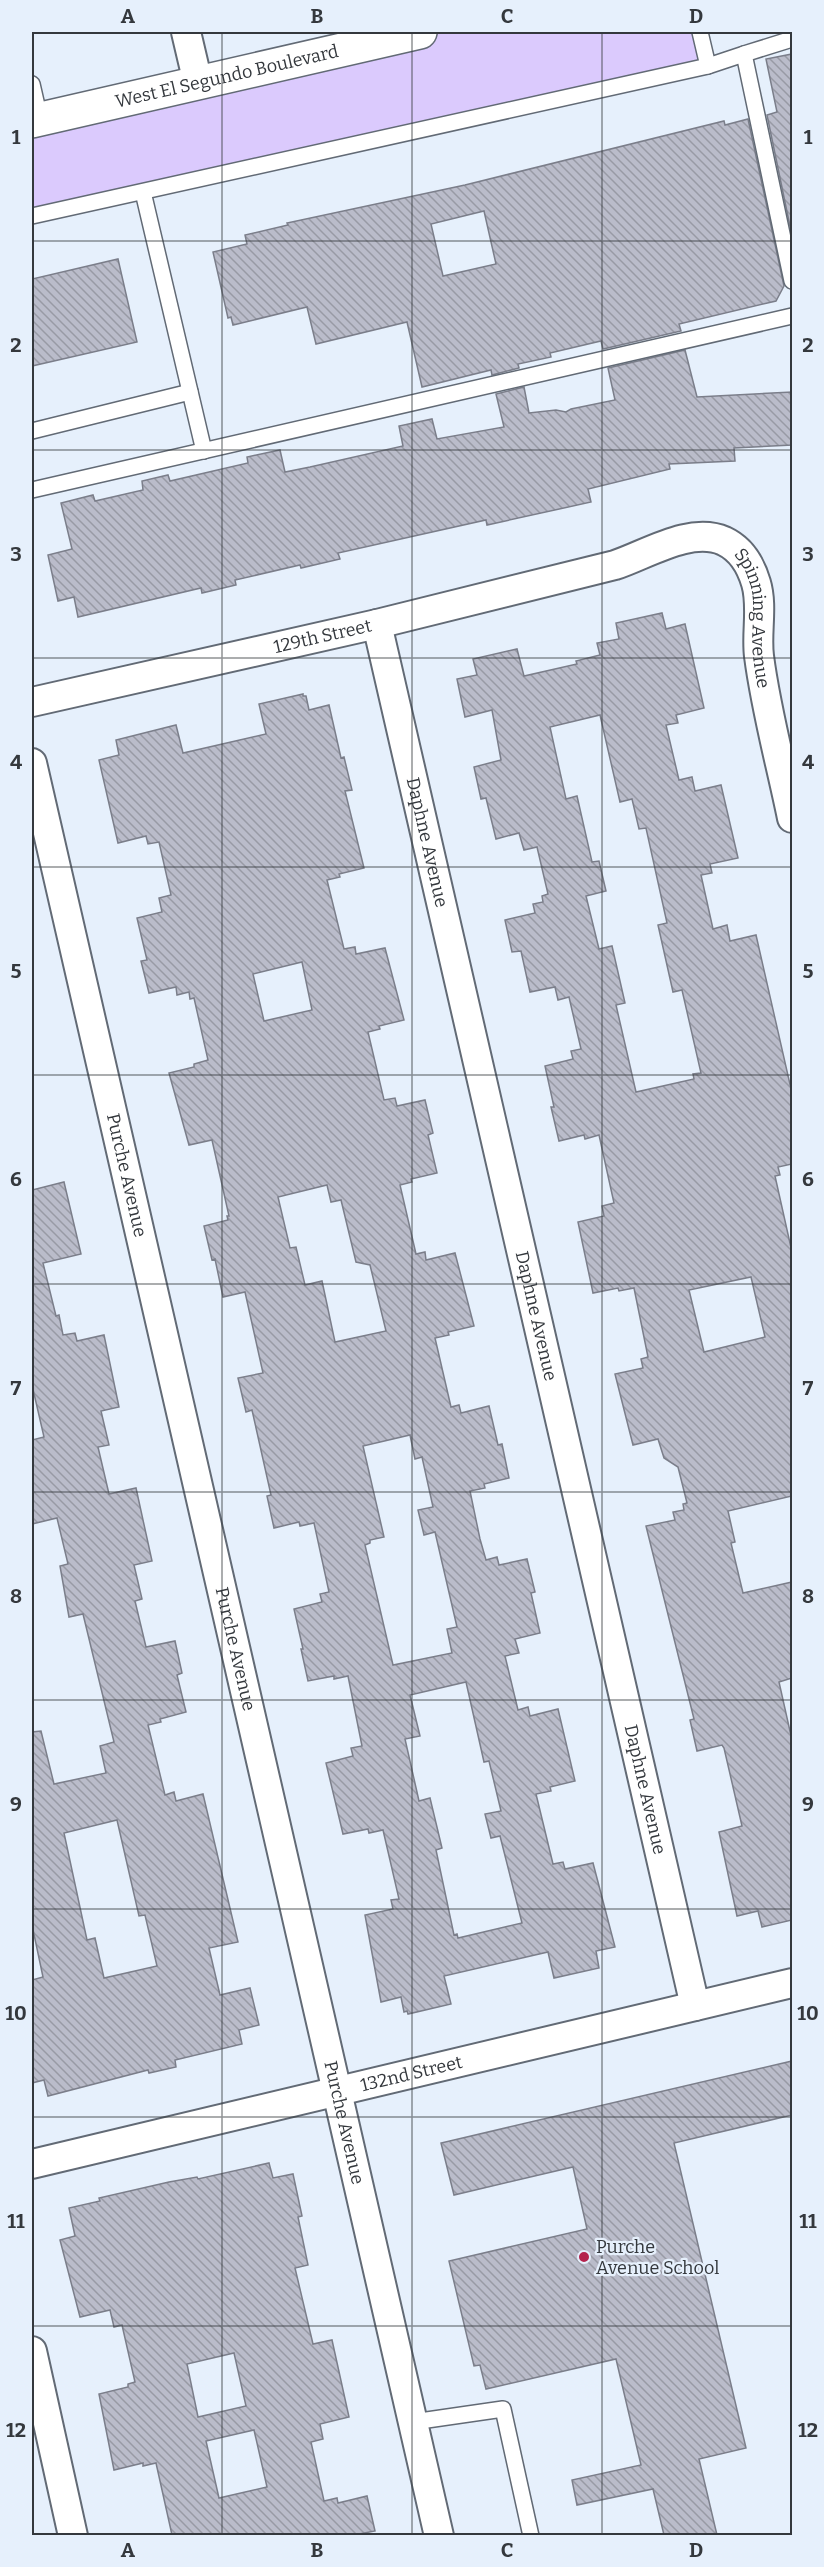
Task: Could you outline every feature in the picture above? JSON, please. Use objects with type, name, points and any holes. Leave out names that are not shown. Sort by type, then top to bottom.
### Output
[{"type":"main road","name":"West El Segundo Boulevard","points":[[36,120],[420,32]]},
{"type":"street","points":[[186,32],[198,83]]},
{"type":"street","name":"Spinning Avenue","points":[[615,565],[664,545],[692,537],[723,541],[747,559],[757,585],[758,651],[762,683],[792,818]]},
{"type":"street","name":"129th Street","points":[[32,702],[377,624],[615,565]]},
{"type":"street","name":"Daphne Avenue","points":[[377,624],[695,2006]]},
{"type":"street","name":"Purche Avenue","points":[[32,763],[439,2535]]},
{"type":"street","name":"132nd Street","points":[[32,2164],[792,1983]]},
{"type":"street","points":[[32,2350],[73,2535]]},
{"type":"lane","points":[[700,32],[708,66]]},
{"type":"lane","points":[[32,216],[708,66],[792,39]]},
{"type":"lane","points":[[744,54],[792,281]]},
{"type":"lane","points":[[32,84],[36,120]]},
{"type":"lane","points":[[143,192],[204,451]]},
{"type":"lane","points":[[32,490],[792,316]]},
{"type":"lane","points":[[32,431],[190,392]]},
{"type":"lane","points":[[413,2422],[503,2409],[531,2535]]},
{"type":"shaded area","points":[[420,32],[700,32],[708,66],[32,216],[32,121]]},
{"type":"building","points":[[792,54],[792,236],[767,115],[777,112],[766,59]]},
{"type":"building","points":[[748,119],[784,286],[776,301],[679,324],[681,331],[603,349],[601,341],[550,353],[551,357],[518,364],[519,368],[492,375],[491,370],[422,387],[407,322],[316,344],[307,307],[233,325],[231,317],[228,318],[213,252],[247,244],[245,235],[288,225],[287,223],[465,185],[724,121],[725,125]],"holes":[[[484,211],[496,264],[443,276],[431,224]]]},
{"type":"building","points":[[118,259],[137,342],[32,366],[32,279]]},
{"type":"building","points":[[685,350],[697,397],[792,392],[792,445],[734,448],[735,461],[669,464],[670,469],[588,489],[591,502],[487,525],[486,520],[338,553],[340,559],[301,568],[300,565],[235,580],[236,585],[202,593],[201,588],[78,617],[74,597],[58,601],[48,555],[72,549],[61,503],[93,495],[95,501],[143,490],[142,481],[168,475],[170,481],[248,463],[247,457],[280,450],[285,472],[403,446],[399,426],[432,419],[437,439],[504,427],[496,394],[524,387],[529,413],[556,410],[566,412],[615,400],[608,368]]},
{"type":"building","points":[[662,613],[666,629],[685,624],[704,708],[676,715],[678,723],[666,725],[679,780],[692,777],[695,791],[721,785],[738,858],[710,864],[712,873],[701,875],[713,929],[727,925],[730,941],[756,935],[792,1093],[792,1164],[778,1167],[780,1175],[775,1176],[792,1252],[792,1496],[728,1511],[735,1542],[731,1543],[743,1593],[792,1582],[792,1678],[779,1682],[792,1740],[792,1920],[762,1927],[758,1911],[737,1916],[719,1832],[742,1826],[724,1748],[722,1745],[697,1751],[690,1720],[694,1719],[646,1526],[675,1520],[673,1512],[684,1510],[683,1504],[687,1503],[678,1467],[664,1458],[658,1439],[633,1445],[615,1374],[643,1368],[641,1359],[648,1357],[634,1288],[619,1291],[618,1288],[593,1293],[578,1222],[604,1216],[602,1206],[614,1203],[599,1135],[585,1139],[584,1135],[559,1141],[551,1107],[554,1107],[545,1066],[573,1059],[571,1051],[581,1049],[569,997],[558,1000],[555,987],[530,992],[521,951],[512,952],[505,920],[535,913],[533,904],[543,902],[542,896],[548,894],[537,847],[524,850],[519,833],[496,839],[486,798],[481,799],[474,767],[501,760],[492,710],[465,717],[457,679],[477,675],[473,659],[517,649],[524,676],[577,664],[576,661],[600,655],[597,643],[619,639],[616,623]],"holes":[[[600,715],[620,802],[632,799],[639,829],[646,828],[667,923],[658,925],[673,992],[682,990],[701,1073],[693,1074],[694,1079],[636,1092],[616,1005],[625,1003],[612,946],[599,949],[586,896],[606,891],[599,861],[592,862],[577,796],[566,799],[550,727]],[[751,1277],[765,1337],[704,1352],[689,1290]]]},
{"type":"building","points":[[303,694],[306,696],[309,710],[329,705],[341,758],[344,757],[352,790],[345,791],[364,868],[339,874],[340,877],[327,880],[344,949],[355,947],[356,954],[385,948],[404,1020],[379,1026],[380,1029],[368,1032],[384,1100],[395,1098],[397,1106],[425,1100],[433,1133],[428,1135],[437,1173],[411,1179],[412,1182],[400,1185],[416,1254],[425,1252],[426,1260],[455,1253],[474,1326],[448,1332],[449,1335],[435,1338],[451,1407],[459,1405],[461,1413],[489,1406],[498,1445],[502,1444],[509,1478],[484,1484],[485,1488],[470,1491],[480,1539],[486,1560],[497,1557],[499,1565],[527,1559],[535,1592],[531,1593],[540,1633],[515,1639],[519,1653],[505,1656],[518,1710],[528,1707],[530,1716],[558,1709],[575,1781],[550,1787],[551,1791],[536,1794],[553,1864],[563,1862],[565,1869],[593,1863],[615,1947],[596,1951],[599,1968],[554,1978],[548,1952],[444,1976],[451,2004],[408,2014],[407,2011],[404,2012],[401,1997],[381,2002],[365,1915],[393,1909],[391,1900],[399,1899],[383,1830],[369,1833],[368,1829],[343,1834],[326,1763],[353,1756],[351,1748],[362,1746],[348,1676],[308,1681],[301,1649],[303,1649],[294,1609],[322,1602],[320,1594],[329,1592],[314,1523],[300,1526],[299,1522],[274,1528],[267,1496],[271,1495],[252,1410],[246,1412],[238,1378],[263,1373],[245,1292],[223,1297],[215,1259],[212,1260],[204,1226],[228,1220],[227,1216],[229,1216],[212,1140],[189,1145],[169,1073],[194,1067],[194,1064],[208,1060],[194,998],[190,999],[189,992],[177,995],[176,987],[149,993],[141,961],[147,960],[137,918],[162,912],[159,898],[171,895],[159,842],[148,844],[146,836],[118,843],[99,760],[119,755],[116,740],[176,725],[183,753],[266,734],[259,704]],"holes":[[[302,962],[312,1010],[264,1021],[253,974]],[[327,1185],[331,1202],[341,1200],[356,1262],[370,1265],[386,1331],[335,1342],[322,1281],[305,1285],[296,1247],[290,1248],[278,1197]],[[410,1435],[415,1459],[422,1457],[433,1507],[418,1510],[424,1535],[435,1532],[457,1627],[447,1629],[452,1653],[393,1665],[365,1545],[370,1543],[370,1540],[384,1537],[363,1446]],[[466,1682],[484,1762],[489,1761],[501,1811],[485,1814],[491,1838],[500,1836],[522,1923],[458,1938],[457,1934],[454,1935],[436,1850],[442,1848],[430,1798],[419,1801],[405,1739],[420,1736],[410,1695]]]},
{"type":"building","points":[[64,1182],[81,1254],[43,1263],[63,1335],[75,1333],[77,1341],[104,1335],[119,1407],[101,1411],[109,1445],[98,1447],[109,1494],[136,1488],[152,1561],[134,1565],[142,1599],[135,1601],[146,1647],[175,1641],[182,1673],[177,1675],[186,1712],[148,1725],[165,1795],[174,1792],[176,1801],[203,1794],[238,1942],[209,1948],[220,1995],[250,1988],[259,2025],[239,2030],[242,2044],[175,2060],[176,2067],[149,2073],[148,2070],[48,2096],[44,2080],[32,2083],[32,1980],[43,1977],[32,1925],[32,1732],[41,1731],[54,1784],[106,1773],[100,1746],[114,1742],[83,1614],[69,1617],[60,1566],[68,1564],[57,1518],[32,1524],[32,1440],[44,1437],[32,1385],[32,1190]],"holes":[[[117,1820],[139,1916],[145,1915],[157,1966],[104,1978],[95,1938],[87,1940],[64,1833]]]},
{"type":"building","points":[[792,2061],[792,2115],[674,2143],[746,2448],[699,2459],[717,2535],[664,2535],[653,2489],[577,2505],[572,2480],[641,2465],[616,2359],[486,2389],[480,2365],[474,2366],[449,2261],[587,2229],[573,2167],[454,2195],[441,2143]]},
{"type":"building","points":[[269,2163],[273,2178],[293,2174],[302,2216],[298,2217],[308,2265],[295,2268],[313,2344],[332,2340],[349,2417],[320,2424],[323,2439],[311,2442],[324,2501],[337,2498],[338,2503],[367,2496],[375,2531],[354,2535],[172,2535],[156,2463],[143,2466],[143,2463],[114,2470],[99,2394],[128,2387],[128,2384],[135,2382],[122,2325],[114,2327],[110,2310],[80,2317],[60,2240],[75,2236],[69,2208],[100,2201],[99,2198],[169,2182],[197,2177],[198,2179]],"holes":[[[234,2353],[246,2406],[198,2417],[187,2364]],[[254,2430],[267,2487],[219,2498],[206,2441]]]},
{"type":"place","name":"Purche Avenue School","points":[[584,2257]]}]
